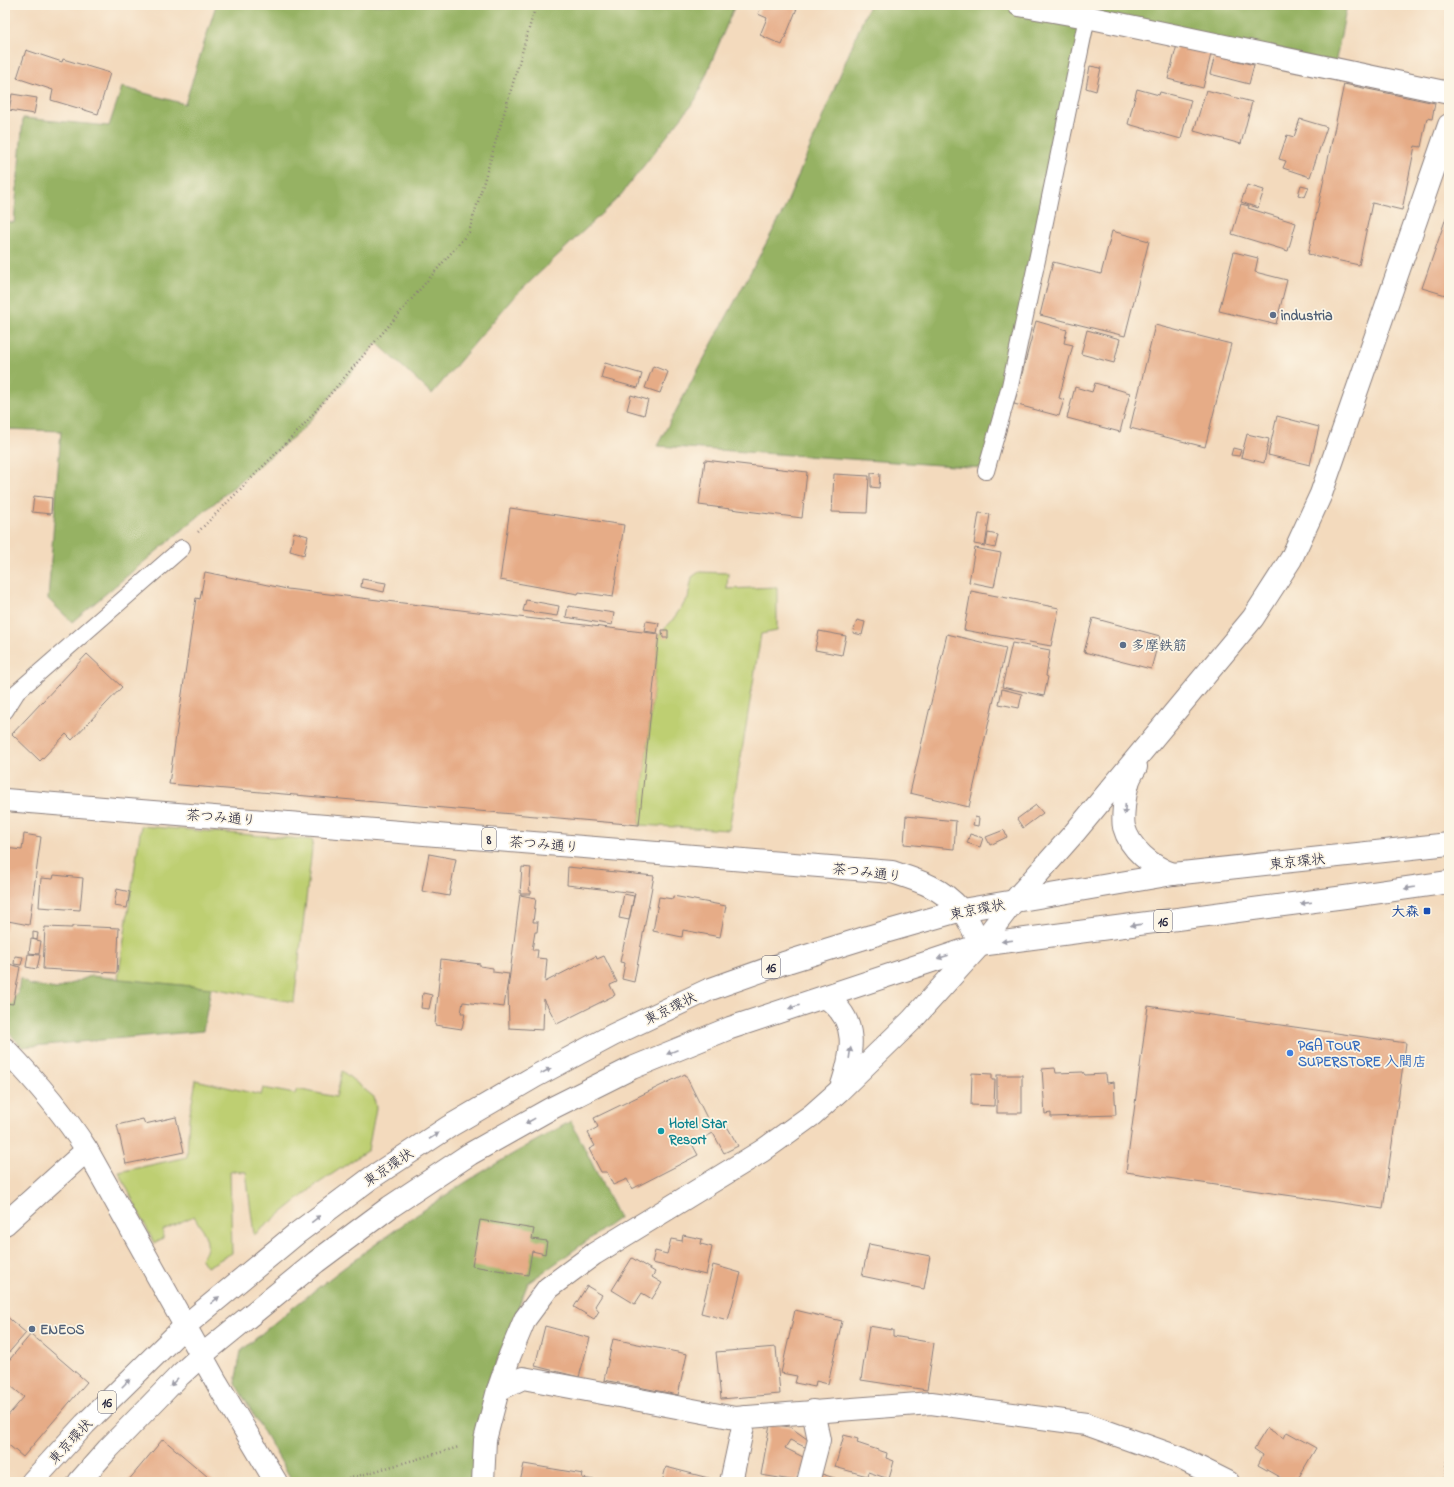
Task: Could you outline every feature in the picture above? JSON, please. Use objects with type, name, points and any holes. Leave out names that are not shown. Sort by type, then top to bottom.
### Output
[{"type":"main road","points":[[1019,5],[1087,17],[1449,93]]},
{"type":"main road","points":[[483,1482],[485,1440],[498,1390],[510,1355],[525,1319],[548,1288],[594,1254],[762,1151],[812,1115],[840,1091],[912,1020],[980,945],[1013,902],[1075,832],[1253,618],[1291,559],[1321,494],[1449,125]]},
{"type":"main road","points":[[1146,746],[1128,783],[1124,806],[1124,826],[1140,855],[1164,871],[1173,874]]},
{"type":"main road","name":"茶つみ通り","points":[[5,800],[892,872],[924,882],[943,893],[962,910],[980,945]]},
{"type":"main road","name":"東京環状","points":[[32,1482],[84,1424],[185,1326],[296,1234],[371,1178],[450,1126],[536,1076],[613,1035],[708,990],[784,963],[962,910],[1173,874],[1449,844]]},
{"type":"main road","name":"16","points":[[79,1482],[108,1449],[202,1355],[316,1262],[390,1207],[470,1154],[550,1109],[632,1068],[730,1028],[980,945],[1345,898],[1449,882]]},
{"type":"main road","points":[[825,997],[841,1010],[847,1022],[851,1044],[848,1066],[840,1091]]},
{"type":"main road","points":[[5,1048],[48,1095],[70,1123],[87,1150],[185,1326],[276,1482]]},
{"type":"main road","points":[[5,1224],[87,1150]]},
{"type":"main road","points":[[498,1390],[523,1378],[735,1418],[931,1403],[1086,1424],[1178,1456],[1228,1482]]},
{"type":"main road","points":[[808,1482],[819,1440],[813,1412]]},
{"type":"main road","points":[[731,1482],[745,1417]]},
{"type":"lane","points":[[986,471],[1013,370],[1087,17]]},
{"type":"lane","points":[[5,711],[16,692],[182,548]]},
{"type":"path","points":[[182,548],[302,427],[469,232],[536,5]]},
{"type":"path","points":[[337,1482],[485,1440]]},
{"type":"path","points":[[1445,1482],[1449,1452]]},
{"type":"green space","points":[[216,5],[735,5],[696,99],[620,196],[512,299],[432,394],[377,343],[303,429],[72,622],[48,599],[61,431],[5,429],[5,221],[14,223],[23,118],[109,126],[122,87],[185,104]]},
{"type":"green space","points":[[869,5],[1347,5],[1333,74],[1093,21],[984,468],[657,446],[784,210]]},
{"type":"green space","points":[[699,572],[728,573],[727,589],[777,587],[777,631],[761,634],[729,830],[639,825],[659,634],[671,622],[688,598],[692,577]]},
{"type":"green space","points":[[141,826],[313,840],[294,1002],[211,988],[118,979]]},
{"type":"green space","points":[[91,976],[211,988],[203,1031],[22,1047],[5,1028],[5,1004],[18,994],[20,978],[30,985],[57,989]]},
{"type":"green space","points":[[342,1071],[374,1097],[376,1108],[368,1150],[316,1185],[254,1235],[246,1172],[230,1171],[232,1253],[207,1267],[201,1258],[207,1248],[206,1237],[194,1216],[163,1230],[163,1238],[154,1243],[119,1172],[187,1157],[189,1118],[196,1080],[261,1095],[263,1088],[295,1094],[297,1089],[336,1097]]},
{"type":"green space","points":[[571,1121],[619,1218],[528,1283],[488,1384],[475,1482],[293,1482],[235,1383],[241,1351],[341,1270],[419,1213],[476,1175]]},
{"type":"building","points":[[762,5],[798,6],[782,45],[760,35],[767,18],[758,14]]},
{"type":"building","points":[[1177,45],[1211,54],[1203,88],[1168,79]]},
{"type":"building","points":[[26,50],[62,62],[63,59],[110,73],[98,114],[51,100],[53,90],[17,78]]},
{"type":"building","points":[[1215,55],[1254,65],[1249,84],[1210,74]]},
{"type":"building","points":[[1090,66],[1101,68],[1096,91],[1086,88]]},
{"type":"building","points":[[1344,84],[1435,103],[1432,119],[1427,118],[1421,147],[1415,146],[1402,210],[1372,203],[1359,265],[1308,254]]},
{"type":"building","points":[[1137,89],[1159,95],[1160,92],[1191,100],[1181,139],[1128,124]]},
{"type":"building","points":[[1206,90],[1252,102],[1241,144],[1194,131]]},
{"type":"building","points":[[12,94],[37,98],[34,114],[9,110]]},
{"type":"building","points":[[1300,119],[1327,127],[1310,177],[1283,168],[1286,161],[1279,159],[1287,135],[1294,137]]},
{"type":"building","points":[[1247,185],[1264,190],[1258,208],[1241,202]]},
{"type":"building","points":[[1301,185],[1309,187],[1305,197],[1298,195]]},
{"type":"building","points":[[1241,204],[1249,206],[1248,208],[1296,223],[1288,251],[1232,234]]},
{"type":"building","points":[[1449,209],[1449,296],[1422,288]]},
{"type":"building","points":[[1112,231],[1149,241],[1125,336],[1040,315],[1053,262],[1101,274]]},
{"type":"building","points":[[1234,252],[1258,258],[1255,272],[1287,280],[1276,324],[1219,311]]},
{"type":"building","points":[[1036,321],[1067,330],[1064,343],[1073,345],[1059,398],[1064,400],[1059,416],[1014,404]]},
{"type":"building","points":[[1155,325],[1231,344],[1205,447],[1130,428]]},
{"type":"building","points":[[1087,330],[1120,339],[1114,363],[1081,354]]},
{"type":"building","points":[[605,363],[642,374],[638,388],[601,378]]},
{"type":"building","points":[[653,366],[668,372],[660,393],[645,388]]},
{"type":"building","points":[[1095,383],[1130,393],[1120,432],[1067,418],[1075,387],[1092,392]]},
{"type":"building","points":[[631,395],[648,400],[644,415],[627,410]]},
{"type":"building","points":[[1277,416],[1319,427],[1310,465],[1268,455]]},
{"type":"building","points":[[1247,434],[1269,439],[1264,463],[1241,457]]},
{"type":"building","points":[[1233,448],[1241,450],[1239,456],[1231,455]]},
{"type":"building","points":[[705,460],[807,472],[802,518],[699,505]]},
{"type":"building","points":[[871,473],[880,474],[879,488],[871,487]]},
{"type":"building","points":[[834,474],[869,476],[867,513],[832,512]]},
{"type":"building","points":[[34,496],[52,498],[51,514],[32,512]]},
{"type":"building","points":[[510,508],[624,525],[613,597],[579,592],[578,594],[500,580]]},
{"type":"building","points":[[979,513],[990,514],[985,546],[974,544]]},
{"type":"building","points":[[294,532],[308,536],[304,555],[290,551]]},
{"type":"building","points":[[988,533],[998,535],[995,548],[986,546]]},
{"type":"building","points":[[975,548],[1001,553],[994,587],[969,582]]},
{"type":"building","points":[[205,572],[287,589],[659,634],[639,825],[169,784],[196,598],[200,599]]},
{"type":"building","points":[[362,579],[386,583],[384,592],[361,587]]},
{"type":"building","points":[[971,591],[1059,608],[1051,646],[964,630]]},
{"type":"building","points":[[526,600],[559,606],[557,616],[523,611]]},
{"type":"building","points":[[568,606],[614,613],[612,625],[566,617]]},
{"type":"building","points":[[1093,618],[1160,636],[1151,669],[1084,652]]},
{"type":"building","points":[[857,620],[865,622],[862,635],[853,633]]},
{"type":"building","points":[[646,621],[659,623],[657,633],[644,631]]},
{"type":"building","points":[[662,630],[668,630],[668,638],[663,638]]},
{"type":"building","points":[[819,631],[846,636],[842,655],[815,650]]},
{"type":"building","points":[[947,634],[1006,648],[969,807],[910,793]]},
{"type":"building","points":[[1012,643],[1050,650],[1046,676],[1048,677],[1044,696],[1002,687]]},
{"type":"building","points":[[87,654],[122,687],[72,740],[66,734],[40,761],[12,734]]},
{"type":"building","points":[[1002,689],[1022,694],[1019,708],[999,704]]},
{"type":"building","points":[[1036,805],[1043,813],[1023,828],[1017,819]]},
{"type":"building","points":[[906,816],[956,821],[954,849],[904,844]]},
{"type":"building","points":[[975,817],[979,818],[978,826],[973,825]]},
{"type":"building","points":[[1004,830],[1007,837],[990,845],[986,837]]},
{"type":"building","points":[[24,834],[41,837],[29,925],[8,921],[5,932],[5,848],[22,850]]},
{"type":"building","points":[[970,834],[983,838],[980,847],[967,843]]},
{"type":"building","points":[[429,854],[456,859],[449,896],[422,891]]},
{"type":"building","points":[[522,867],[531,868],[529,891],[531,891],[531,894],[520,894]]},
{"type":"building","points":[[568,867],[654,876],[634,982],[622,979],[625,963],[620,962],[635,893],[567,885]]},
{"type":"building","points":[[54,875],[83,878],[80,910],[39,907],[41,878],[53,879]]},
{"type":"building","points":[[117,889],[130,892],[127,908],[114,906]]},
{"type":"building","points":[[624,894],[634,896],[629,920],[619,918]]},
{"type":"building","points":[[520,895],[536,898],[533,922],[538,922],[532,950],[538,950],[537,958],[547,959],[545,982],[596,956],[597,959],[604,956],[617,982],[610,985],[615,995],[557,1024],[544,999],[543,1030],[509,1028],[508,989]]},
{"type":"building","points":[[673,896],[726,906],[720,937],[683,930],[682,937],[653,931],[659,897],[673,899]]},
{"type":"building","points":[[72,926],[119,928],[117,973],[43,969],[45,927],[72,928]]},
{"type":"building","points":[[33,932],[38,933],[37,940],[33,939]]},
{"type":"building","points":[[31,939],[41,941],[39,954],[29,953]]},
{"type":"building","points":[[28,954],[40,955],[37,969],[26,967]]},
{"type":"building","points":[[15,956],[23,957],[21,965],[14,964]]},
{"type":"building","points":[[441,959],[480,964],[480,966],[493,968],[493,972],[509,974],[504,1007],[463,1002],[461,1013],[465,1013],[462,1029],[435,1025]]},
{"type":"building","points":[[5,963],[20,967],[13,1004],[5,1003]]},
{"type":"building","points":[[423,993],[432,995],[429,1009],[421,1008]]},
{"type":"building","points":[[1148,1006],[1406,1043],[1383,1209],[1126,1172]]},
{"type":"building","points":[[1055,1068],[1056,1073],[1083,1072],[1085,1075],[1106,1074],[1107,1083],[1114,1082],[1116,1115],[1051,1117],[1051,1113],[1045,1114],[1042,1069]]},
{"type":"building","points":[[972,1073],[992,1074],[992,1080],[995,1080],[994,1106],[971,1105]]},
{"type":"building","name":"Hotel Star Resort","points":[[685,1074],[710,1124],[719,1123],[728,1128],[738,1146],[724,1153],[713,1133],[692,1144],[698,1155],[632,1189],[627,1179],[613,1185],[607,1172],[601,1172],[589,1149],[595,1146],[588,1133],[598,1127],[594,1118]]},
{"type":"building","points":[[997,1075],[1022,1075],[1022,1113],[997,1113]]},
{"type":"building","points":[[176,1117],[184,1152],[126,1164],[117,1125],[143,1119],[145,1124]]},
{"type":"building","points":[[480,1220],[534,1229],[532,1239],[547,1241],[545,1254],[532,1251],[528,1275],[472,1266]]},
{"type":"building","points":[[683,1235],[702,1239],[701,1244],[712,1247],[706,1275],[652,1263],[655,1251],[667,1254],[671,1239],[682,1241]]},
{"type":"building","points":[[869,1244],[930,1256],[924,1289],[862,1276]]},
{"type":"building","points":[[632,1258],[655,1272],[652,1277],[662,1283],[652,1299],[642,1293],[635,1304],[612,1290]]},
{"type":"building","points":[[713,1265],[741,1273],[728,1320],[701,1313]]},
{"type":"building","points":[[587,1286],[602,1295],[595,1306],[599,1311],[594,1319],[574,1307]]},
{"type":"building","points":[[795,1310],[842,1321],[828,1384],[816,1381],[815,1387],[795,1383],[797,1376],[781,1373]]},
{"type":"building","points":[[5,1315],[26,1333],[5,1357]]},
{"type":"building","points":[[545,1326],[590,1338],[579,1377],[535,1366]]},
{"type":"building","points":[[869,1326],[893,1330],[893,1336],[934,1343],[927,1390],[861,1380]]},
{"type":"building","points":[[31,1334],[87,1382],[23,1457],[5,1442],[5,1419],[24,1397],[5,1381],[5,1365]]},
{"type":"building","points":[[613,1339],[687,1354],[678,1395],[604,1380]]},
{"type":"building","points":[[776,1347],[780,1394],[721,1399],[716,1352]]},
{"type":"building","points":[[770,1424],[790,1427],[807,1439],[807,1448],[790,1440],[785,1448],[809,1460],[797,1481],[761,1475]]},
{"type":"building","points":[[1267,1428],[1284,1438],[1287,1432],[1316,1448],[1296,1482],[1288,1482],[1258,1465],[1263,1455],[1254,1449]]},
{"type":"building","points":[[844,1435],[858,1439],[857,1443],[887,1453],[886,1458],[894,1461],[889,1479],[868,1472],[867,1476],[835,1467]]},
{"type":"building","points":[[163,1439],[214,1482],[127,1482]]},
{"type":"building","points":[[524,1464],[583,1474],[582,1478],[594,1480],[594,1482],[520,1482]]},
{"type":"building","points":[[666,1467],[716,1480],[715,1482],[662,1482]]},
{"type":"building","points":[[822,1474],[847,1482],[820,1482]]},
{"type":"place","name":"industria","points":[[1273,315]]},
{"type":"place","name":"多摩鉄筋","points":[[1123,645]]},
{"type":"place","name":"大森","points":[[1427,911]]},
{"type":"place","name":"PGA TOUR SUPERSTORE 入間店","points":[[1290,1053]]},
{"type":"place","name":"Hotel Star Resort","points":[[661,1131]]},
{"type":"place","name":"ENEOS","points":[[32,1329]]}]
